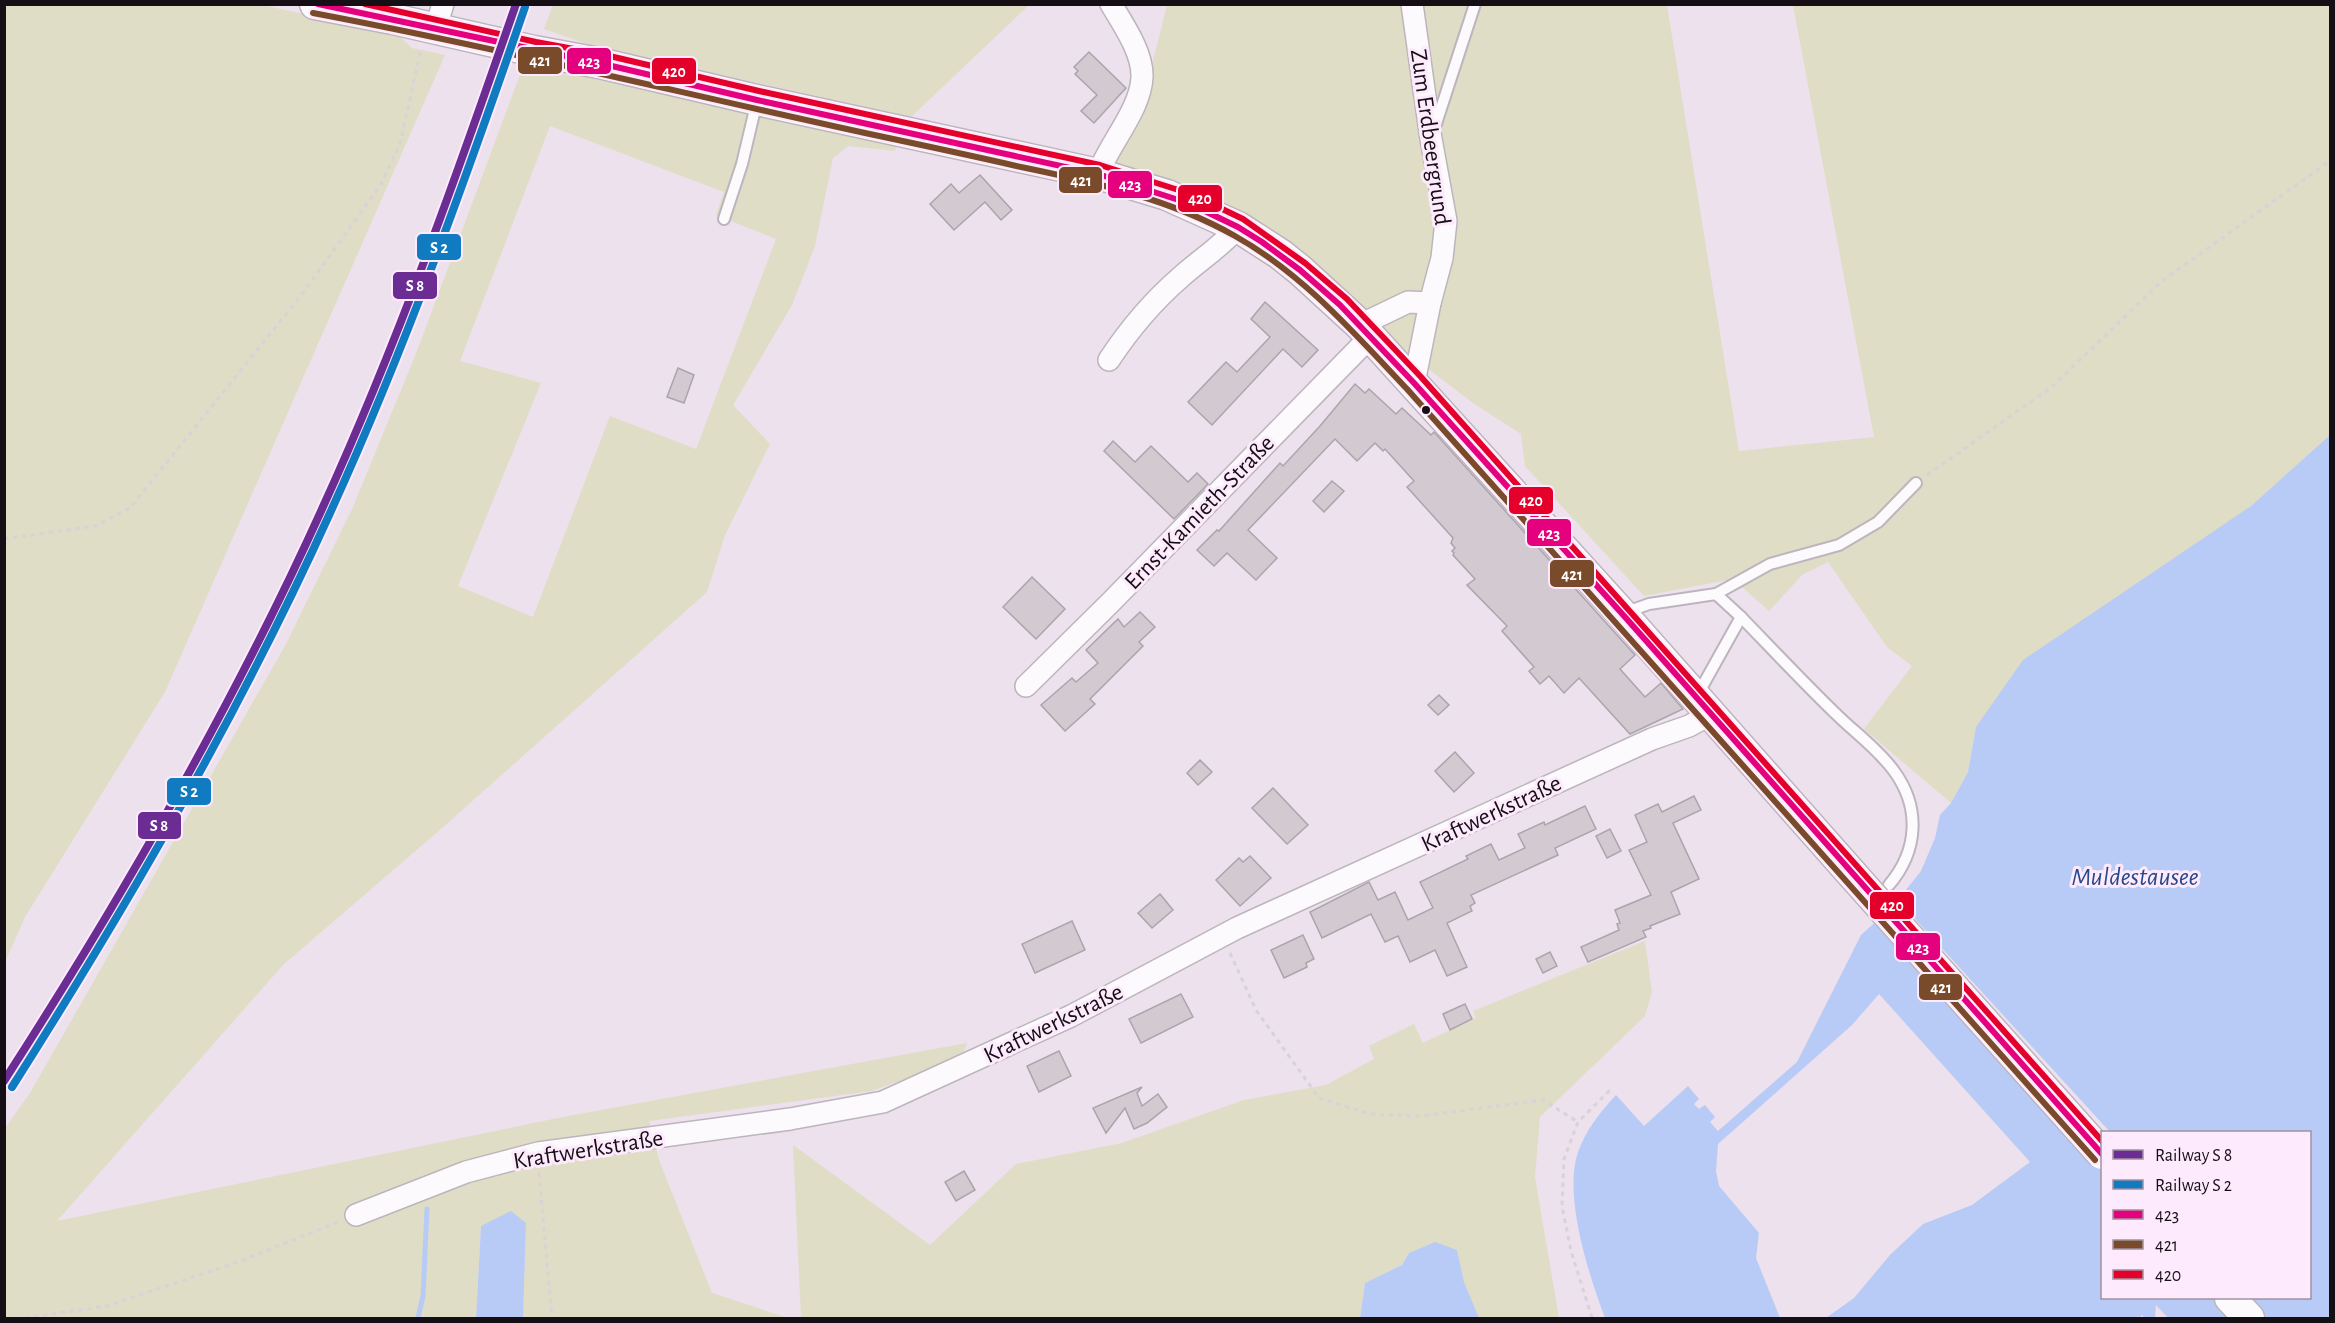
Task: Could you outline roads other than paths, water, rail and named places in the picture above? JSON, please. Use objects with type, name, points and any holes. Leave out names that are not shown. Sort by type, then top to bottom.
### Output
[{"type":"main road","points":[[315,4],[393,19],[439,17],[466,36],[599,63],[757,100],[1098,174],[1178,199],[1238,227],[1300,270],[1365,330],[1625,617],[2101,1152]]},
{"type":"main road","points":[[2231,1299],[2249,1318]]},
{"type":"street","points":[[1098,174],[1104,157],[1140,91],[1143,76],[1139,58],[1111,4]]},
{"type":"street","name":"Zum Erdbeergrund","points":[[1412,4],[1431,139],[1446,221],[1442,258],[1430,303],[1414,383]]},
{"type":"street","points":[[1109,360],[1127,332],[1154,302],[1184,274],[1226,242],[1238,227]]},
{"type":"street","points":[[1365,330],[1408,302],[1430,303]]},
{"type":"street","name":"Ernst-Kamieth-Straße","points":[[1026,686],[1111,602],[1365,330]]},
{"type":"street","name":"Kraftwerkstraße","points":[[356,1215],[466,1172],[538,1153],[767,1123],[883,1102],[1071,1016],[1222,936],[1652,739],[1689,726],[1702,704]]},
{"type":"lane","points":[[1431,139],[1475,4]]},
{"type":"lane","points":[[724,219],[742,164],[757,100]]},
{"type":"lane","points":[[1625,617],[1635,609],[1649,604],[1716,594],[1770,564],[1839,545],[1878,522],[1916,483]]},
{"type":"lane","points":[[1716,594],[1879,755],[1905,788],[1911,808],[1913,830],[1910,851],[1902,870],[1889,885]]},
{"type":"lane","points":[[1702,704],[1703,685],[1741,617]]},
{"type":"water","name":"Muldestausee","points":[[2330,435],[2330,1318],[2265,1318],[2248,1299],[2311,1299],[2311,1131],[2101,1131],[2101,1299],[2213,1299],[2230,1318],[2168,1318],[2156,1305],[2155,1318],[2143,1318],[2143,1315],[2138,1318],[1826,1318],[1854,1298],[1890,1255],[1923,1224],[1972,1205],[2030,1162],[1879,994],[1852,1025],[1718,1144],[1716,1171],[1719,1186],[1759,1233],[1756,1258],[1780,1318],[1605,1318],[1585,1258],[1574,1191],[1574,1170],[1578,1152],[1589,1129],[1604,1108],[1616,1095],[1644,1126],[1688,1086],[1699,1099],[1694,1104],[1699,1109],[1705,1105],[1715,1117],[1710,1122],[1718,1131],[1797,1062],[1861,935],[1893,906],[1921,871],[1935,838],[1940,815],[1951,803],[1968,772],[1976,727],[2023,660],[2251,506]]},
{"type":"water","points":[[511,1211],[526,1223],[523,1318],[476,1318],[481,1226]]},
{"type":"water","points":[[1435,1242],[1457,1250],[1464,1282],[1479,1318],[1360,1318],[1365,1283],[1402,1265],[1409,1253]]},
{"type":"waterway","points":[[418,1318],[423,1296],[427,1209]]}]
